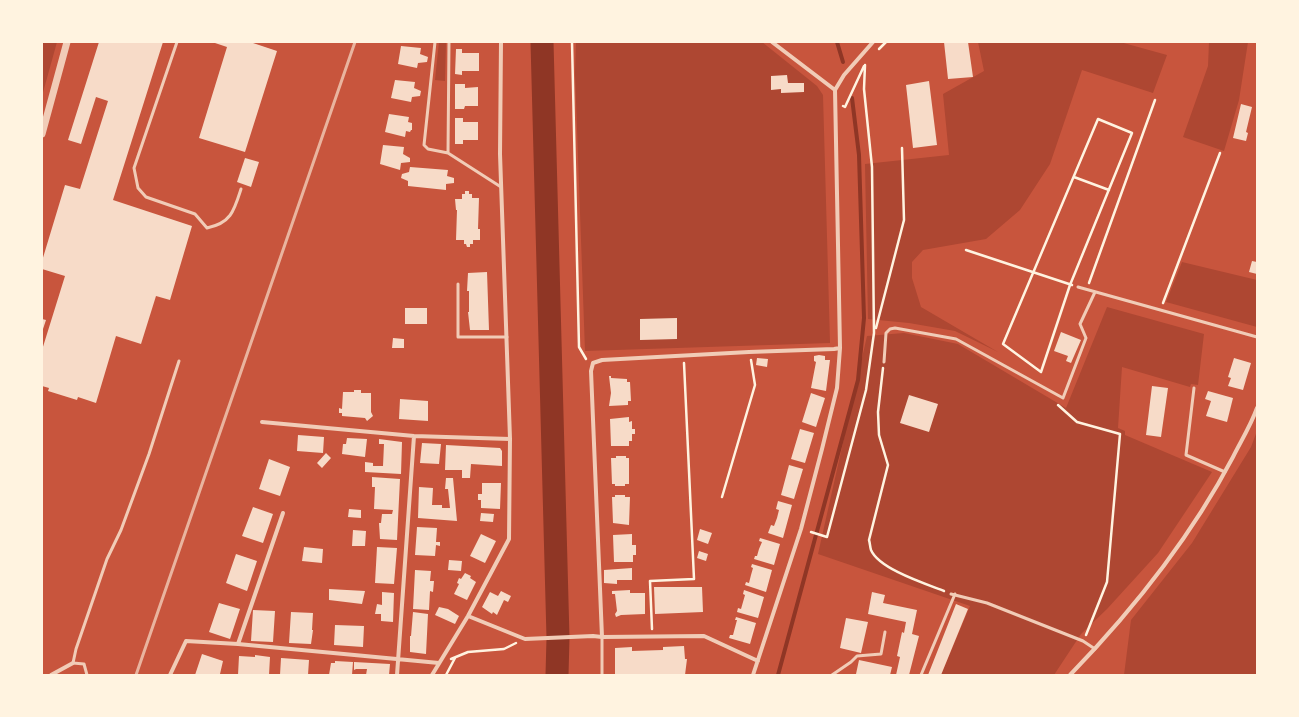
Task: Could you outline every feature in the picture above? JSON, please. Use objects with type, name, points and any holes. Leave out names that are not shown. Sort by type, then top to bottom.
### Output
[{"type":"street","points":[[42,134],[67,42]]},
{"type":"street","points":[[432,675],[468,616],[508,539],[510,439],[501,187],[501,42]]},
{"type":"street","points":[[772,42],[835,90]]},
{"type":"street","points":[[753,675],[801,529],[837,388],[840,348],[835,90],[851,66],[873,42]]},
{"type":"street","points":[[602,637],[591,371],[593,363],[602,360],[840,348]]},
{"type":"street","points":[[1070,675],[1095,649],[1176,548],[1225,472],[1257,408]]},
{"type":"street","points":[[262,422],[414,436],[510,439]]},
{"type":"street","points":[[397,675],[414,436]]},
{"type":"street","points":[[238,644],[283,513]]},
{"type":"street","points":[[468,616],[497,629],[525,639],[593,636],[704,636],[758,661]]},
{"type":"street","points":[[170,675],[186,641],[238,644],[397,661],[439,663]]},
{"type":"street","points":[[51,675],[73,663]]},
{"type":"lane","points":[[177,42],[134,168],[138,188],[146,197],[195,214],[207,228],[217,226],[229,219],[241,189]]},
{"type":"lane","points":[[435,42],[424,145],[428,149],[448,153],[501,187]]},
{"type":"lane","points":[[448,153],[449,42]]},
{"type":"lane","points":[[458,284],[458,338],[507,337]]},
{"type":"lane","points":[[1078,288],[1161,309],[1257,337]]},
{"type":"lane","points":[[884,362],[886,333],[890,329],[895,328],[956,339],[1063,398],[1086,338],[1080,324],[1095,292]]},
{"type":"lane","points":[[87,675],[84,664],[73,663],[76,649],[107,559],[121,530],[149,454],[180,361]]},
{"type":"lane","points":[[1194,388],[1186,455],[1225,472]]},
{"type":"lane","points":[[921,675],[953,594],[987,603],[1083,641],[1095,649]]},
{"type":"lane","points":[[832,675],[857,656],[881,654],[885,632]]},
{"type":"lane","points":[[602,637],[602,675]]},
{"type":"path","points":[[572,42],[579,347],[583,356],[593,363]]},
{"type":"path","points":[[845,107],[865,65],[864,89],[872,167],[874,333]]},
{"type":"path","points":[[1086,289],[1155,100]]},
{"type":"path","points":[[1098,119],[1132,133],[1070,285],[1041,372],[1003,344],[1074,177],[1098,119]]},
{"type":"path","points":[[810,532],[827,537],[866,390],[874,333],[904,220],[902,148]]},
{"type":"path","points":[[1161,309],[1220,153]]},
{"type":"path","points":[[1074,177],[1109,190]]},
{"type":"path","points":[[966,250],[1078,288]]},
{"type":"path","points":[[722,497],[755,385],[749,352]]},
{"type":"path","points":[[653,637],[650,581],[694,579],[684,356]]},
{"type":"path","points":[[884,362],[878,412],[879,434],[888,465],[869,540],[871,551],[882,562],[909,577],[953,594]]},
{"type":"path","points":[[1063,398],[1058,404],[1063,411],[1077,422],[1120,434],[1107,582],[1083,641]]},
{"type":"path","points":[[439,663],[468,652],[504,648],[525,639]]},
{"type":"path","points":[[446,675],[455,657]]},
{"type":"shaded area","points":[[42,42],[57,42],[42,96]]},
{"type":"shaded area","points":[[439,42],[446,42],[445,81],[435,80]]},
{"type":"shaded area","points":[[576,42],[762,42],[817,86],[823,95],[830,343],[585,351],[575,73]]},
{"type":"shaded area","points":[[978,42],[1120,42],[1167,55],[1153,93],[1082,70],[1050,164],[1020,210],[986,239],[923,250],[912,262],[912,278],[921,307],[998,352],[955,331],[909,323],[868,319],[865,164],[949,155],[943,94],[984,71]]},
{"type":"shaded area","points":[[1209,42],[1248,42],[1239,100],[1224,151],[1183,137],[1208,66]]},
{"type":"shaded area","points":[[1182,262],[1257,280],[1257,327],[1166,302]]},
{"type":"shaded area","points":[[1107,307],[1204,334],[1198,385],[1191,384],[1190,387],[1122,367],[1118,428],[1125,431],[1125,435],[1212,472],[1158,553],[1107,609],[1081,634],[1054,675],[941,675],[970,606],[818,554],[867,336],[904,333],[958,344],[1066,408]]},
{"type":"shaded area","points":[[1257,431],[1257,675],[1124,675],[1131,620],[1192,543],[1251,447]]},
{"type":"building","points":[[99,42],[163,42],[113,200],[192,226],[170,300],[156,296],[141,344],[116,336],[96,403],[78,397],[77,400],[48,391],[49,388],[42,386],[42,350],[65,276],[42,269],[42,261],[65,185],[80,189],[108,101],[96,97],[81,144],[68,140]]},
{"type":"building","points":[[212,42],[250,42],[277,51],[245,152],[199,138],[227,47]]},
{"type":"building","points":[[944,42],[968,42],[973,77],[948,79]]},
{"type":"building","points":[[401,46],[421,48],[420,54],[428,57],[427,62],[418,63],[417,68],[398,64]]},
{"type":"building","points":[[456,49],[462,49],[462,53],[479,53],[479,71],[462,71],[462,75],[455,74]]},
{"type":"building","points":[[787,75],[788,83],[804,83],[804,92],[781,93],[781,89],[771,90],[771,76]]},
{"type":"building","points":[[395,80],[415,82],[414,88],[421,91],[420,96],[412,97],[411,102],[391,98]]},
{"type":"building","points":[[929,81],[937,145],[913,148],[906,85]]},
{"type":"building","points":[[455,84],[465,84],[465,88],[478,87],[478,106],[465,106],[464,109],[455,109]]},
{"type":"building","points":[[1241,104],[1252,107],[1246,132],[1248,133],[1246,141],[1233,138]]},
{"type":"building","points":[[389,114],[409,117],[408,122],[412,123],[412,130],[410,132],[406,131],[405,137],[385,132]]},
{"type":"building","points":[[455,118],[463,118],[463,122],[478,122],[478,140],[463,140],[463,144],[455,144]]},
{"type":"building","points":[[383,145],[404,147],[403,154],[410,158],[410,162],[401,163],[400,170],[380,164]]},
{"type":"building","points":[[245,158],[259,162],[251,187],[237,182]]},
{"type":"building","points":[[410,167],[448,170],[447,176],[454,178],[454,183],[446,184],[446,190],[408,186],[408,181],[401,178],[402,174],[409,172]]},
{"type":"building","points":[[465,191],[469,191],[469,194],[472,194],[472,198],[479,198],[478,229],[480,229],[480,240],[473,240],[473,244],[470,244],[470,247],[467,247],[466,244],[464,244],[464,240],[456,240],[457,210],[455,199],[462,199],[462,194],[465,194]]},
{"type":"building","points":[[1252,261],[1257,262],[1257,274],[1249,272]]},
{"type":"building","points":[[487,272],[489,330],[470,330],[468,312],[469,291],[467,291],[468,273]]},
{"type":"building","points":[[405,308],[427,308],[427,324],[405,324]]},
{"type":"building","points":[[677,318],[677,339],[640,340],[640,319]]},
{"type":"building","points":[[42,319],[46,320],[42,332]]},
{"type":"building","points":[[1061,332],[1081,340],[1071,363],[1066,361],[1068,356],[1054,351]]},
{"type":"building","points":[[393,338],[404,339],[404,348],[392,348]]},
{"type":"building","points":[[814,356],[825,356],[825,360],[830,360],[826,391],[811,388],[816,362],[814,361]]},
{"type":"building","points":[[757,358],[768,359],[767,367],[756,365]]},
{"type":"building","points":[[1234,358],[1251,363],[1243,390],[1228,386],[1231,378],[1228,377]]},
{"type":"building","points":[[609,376],[611,376],[611,378],[627,379],[627,382],[630,382],[631,401],[628,401],[628,405],[609,406],[611,393]]},
{"type":"building","points":[[1152,386],[1168,388],[1161,437],[1146,435]]},
{"type":"building","points":[[354,390],[361,390],[361,393],[371,393],[371,412],[373,416],[367,421],[365,418],[342,416],[342,413],[339,413],[339,408],[342,409],[343,392],[354,392]]},
{"type":"building","points":[[1208,391],[1233,398],[1227,422],[1206,416],[1211,401],[1205,399]]},
{"type":"building","points":[[811,393],[825,398],[816,427],[802,422]]},
{"type":"building","points":[[909,395],[938,404],[929,432],[900,423]]},
{"type":"building","points":[[400,399],[428,401],[428,421],[399,419]]},
{"type":"building","points":[[629,417],[629,422],[632,421],[632,429],[635,429],[635,434],[632,434],[632,441],[629,441],[629,446],[611,446],[610,419]]},
{"type":"building","points":[[800,429],[814,433],[805,463],[791,459]]},
{"type":"building","points":[[298,435],[324,437],[323,453],[297,451]]},
{"type":"building","points":[[347,438],[367,439],[365,457],[342,454],[343,444],[346,444]]},
{"type":"building","points":[[379,439],[402,442],[401,474],[365,472],[365,462],[373,463],[373,466],[383,466],[384,444],[379,444]]},
{"type":"building","points":[[422,443],[441,444],[439,464],[420,463]]},
{"type":"building","points":[[446,445],[500,448],[502,451],[502,466],[471,464],[470,478],[462,478],[462,470],[445,470]]},
{"type":"building","points":[[326,453],[331,458],[322,468],[317,463]]},
{"type":"building","points":[[616,456],[626,456],[626,458],[629,458],[629,484],[625,484],[625,486],[615,486],[615,484],[612,484],[611,458],[616,458]]},
{"type":"building","points":[[269,459],[290,467],[280,496],[259,489]]},
{"type":"building","points":[[789,465],[803,469],[794,499],[781,495]]},
{"type":"building","points":[[372,477],[400,479],[397,540],[380,539],[379,523],[381,523],[382,514],[392,514],[393,510],[374,509],[375,487],[372,487]]},
{"type":"building","points":[[446,478],[453,478],[457,521],[418,518],[419,487],[433,488],[432,505],[442,505],[442,508],[450,508],[448,489],[445,489]]},
{"type":"building","points":[[482,483],[501,483],[500,509],[481,508],[481,500],[478,500],[478,494],[482,494]]},
{"type":"building","points":[[615,495],[625,495],[625,497],[630,497],[629,525],[613,523],[612,497],[615,497]]},
{"type":"building","points":[[778,501],[792,505],[783,538],[768,533],[771,525],[774,526],[777,518],[779,510],[776,509]]},
{"type":"building","points":[[253,507],[273,514],[263,543],[242,536]]},
{"type":"building","points":[[349,509],[361,510],[361,518],[348,517]]},
{"type":"building","points":[[481,513],[494,514],[493,522],[480,521]]},
{"type":"building","points":[[417,527],[437,528],[436,542],[440,542],[440,546],[436,545],[435,556],[415,555]]},
{"type":"building","points":[[700,529],[712,533],[708,544],[697,540]]},
{"type":"building","points":[[353,530],[366,531],[365,546],[352,546]]},
{"type":"building","points":[[481,534],[496,541],[485,563],[470,556]]},
{"type":"building","points":[[632,534],[632,545],[636,545],[636,555],[633,555],[633,562],[614,562],[613,535]]},
{"type":"building","points":[[760,538],[780,544],[774,565],[754,559],[755,556],[757,556],[762,542],[759,541]]},
{"type":"building","points":[[304,547],[323,549],[322,563],[302,561]]},
{"type":"building","points":[[377,547],[397,548],[394,584],[375,583]]},
{"type":"building","points":[[699,551],[708,554],[706,561],[697,558]]},
{"type":"building","points":[[236,554],[257,561],[247,591],[226,583]]},
{"type":"building","points":[[449,560],[462,561],[461,571],[448,570]]},
{"type":"building","points":[[752,564],[772,570],[766,592],[745,585],[746,582],[749,583],[753,568],[751,567]]},
{"type":"building","points":[[632,568],[632,580],[617,580],[617,584],[604,583],[604,570]]},
{"type":"building","points":[[415,570],[431,571],[430,581],[434,581],[433,592],[430,591],[429,610],[413,609]]},
{"type":"building","points":[[465,573],[471,576],[470,578],[476,582],[467,600],[454,594],[459,584],[457,583],[459,578],[461,579]]},
{"type":"building","points":[[654,587],[702,587],[703,612],[655,614]]},
{"type":"building","points":[[329,589],[365,591],[362,604],[329,600]]},
{"type":"building","points":[[630,590],[630,593],[645,593],[645,614],[621,615],[616,617],[615,614],[617,611],[615,594],[612,594],[612,591]]},
{"type":"building","points":[[744,590],[764,597],[758,618],[737,612],[738,608],[741,609],[745,595],[743,594]]},
{"type":"building","points":[[501,591],[511,596],[508,602],[504,600],[497,615],[493,612],[492,614],[482,607],[490,592],[498,596]]},
{"type":"building","points":[[382,592],[394,593],[393,622],[381,621],[381,614],[375,614],[377,604],[382,605]]},
{"type":"building","points":[[872,592],[885,595],[883,603],[917,610],[912,634],[919,636],[909,675],[896,675],[900,657],[897,656],[902,632],[904,633],[906,622],[868,614]]},
{"type":"building","points":[[219,603],[240,609],[230,639],[209,632]]},
{"type":"building","points":[[956,604],[968,609],[941,675],[928,675]]},
{"type":"building","points":[[439,607],[448,609],[459,616],[455,624],[435,615]]},
{"type":"building","points":[[253,610],[275,611],[273,642],[251,641]]},
{"type":"building","points":[[291,612],[313,613],[311,644],[289,643]]},
{"type":"building","points":[[413,612],[428,614],[426,654],[410,652]]},
{"type":"building","points":[[736,617],[756,623],[750,644],[729,638],[730,635],[733,635],[737,620],[735,620]]},
{"type":"building","points":[[846,618],[868,622],[861,653],[840,648]]},
{"type":"building","points":[[335,625],[364,626],[363,647],[334,645]]},
{"type":"building","points":[[684,646],[685,659],[687,659],[685,675],[615,675],[615,648],[632,647],[632,651],[663,650],[663,647]]},
{"type":"building","points":[[202,654],[223,661],[220,674],[195,675]]},
{"type":"building","points":[[255,655],[270,657],[269,675],[238,675],[239,656],[255,657]]},
{"type":"building","points":[[281,658],[309,660],[308,675],[280,675]]},
{"type":"building","points":[[859,660],[892,667],[890,675],[856,674]]},
{"type":"building","points":[[335,661],[353,662],[352,675],[329,675],[331,663],[335,663]]},
{"type":"building","points":[[354,662],[390,664],[389,675],[366,675],[367,669],[354,670]]},
{"type":"waterway","points":[[542,42],[558,638],[557,675]]},
{"type":"waterway","points":[[837,42],[843,62]]},
{"type":"waterway","points":[[778,675],[858,380],[864,318],[859,155],[852,98]]},
{"type":"railway","points":[[136,675],[355,42]]}]
